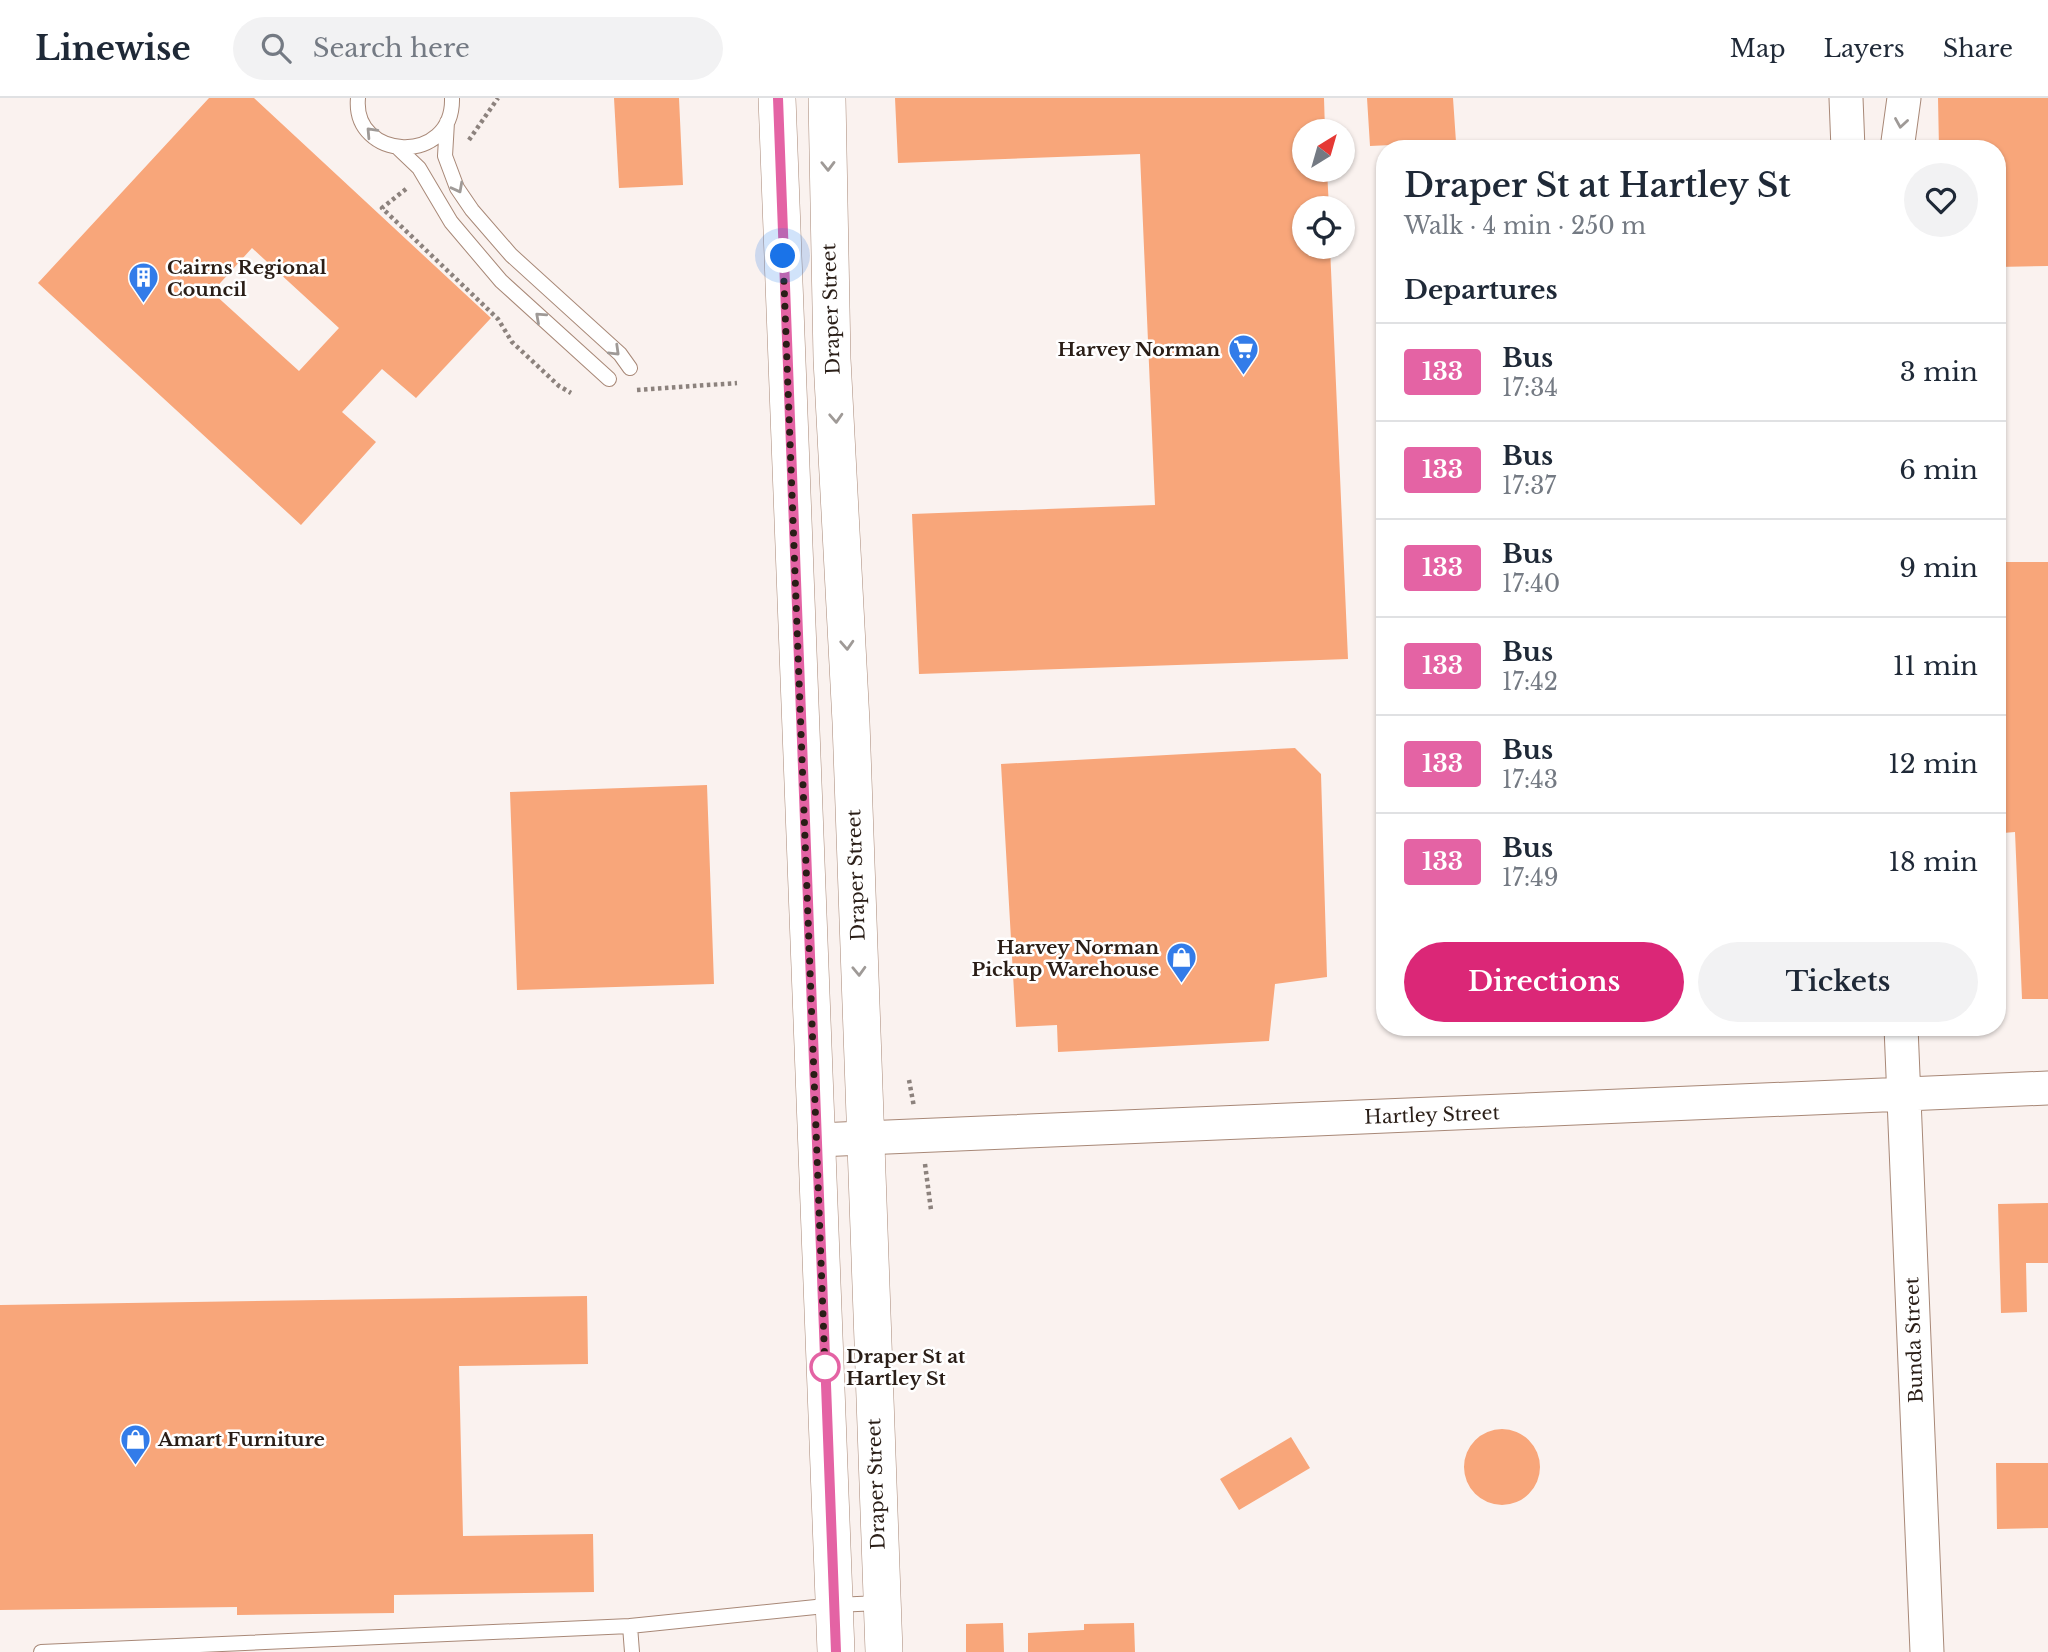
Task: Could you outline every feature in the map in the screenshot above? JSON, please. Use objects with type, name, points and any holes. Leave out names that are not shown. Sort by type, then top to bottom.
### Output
[{"type":"main road","points":[[778,98],[836,1652]]},
{"type":"main road","name":"Draper Street","points":[[827,98],[832,346],[851,722],[880,1603],[884,1652]]},
{"type":"street","points":[[1846,98],[1848,140]]},
{"type":"street","points":[[1898,140],[1904,98]]},
{"type":"street","name":"Bunda Street","points":[[1901,1036],[1927,1652]]},
{"type":"street","name":"Hartley Street","points":[[817,1140],[2048,1088]]},
{"type":"lane","points":[[358,98],[357,106],[362,122],[372,135],[384,144],[398,148],[413,148],[427,143],[439,134],[447,122],[452,98]]},
{"type":"lane","points":[[447,122],[445,156],[457,188],[472,210],[511,255],[620,354],[630,368]]},
{"type":"lane","points":[[398,148],[419,168],[451,222],[501,281],[609,379]]},
{"type":"lane","points":[[41,1652],[630,1626],[835,1605],[880,1603]]},
{"type":"lane","points":[[630,1626],[632,1652]]},
{"type":"path","points":[[464,147],[498,98]]},
{"type":"path","points":[[413,183],[382,208],[498,319],[512,342],[559,386],[571,393]]},
{"type":"path","points":[[632,391],[737,383]]},
{"type":"building","name":"Cairns Regional Council","points":[[209,98],[254,98],[491,318],[416,398],[382,369],[342,412],[376,442],[301,525],[38,283]],"holes":[[[252,248],[339,328],[299,371],[212,292]]]},
{"type":"building","points":[[614,98],[679,98],[683,185],[619,188]]},
{"type":"building","name":"Harvey Norman","points":[[895,98],[1324,98],[1325,119],[1292,119],[1292,182],[1328,182],[1328,196],[1292,196],[1292,259],[1331,259],[1348,659],[919,674],[912,514],[1155,505],[1140,154],[898,163]]},
{"type":"building","points":[[1367,98],[1453,98],[1456,140],[1376,140],[1376,146],[1370,146]]},
{"type":"building","points":[[1938,98],[2048,98],[2048,266],[2006,267],[2006,140],[1939,140]]},
{"type":"building","points":[[2006,562],[2048,562],[2048,999],[2022,999],[2015,832],[2006,833]]},
{"type":"building","points":[[1295,748],[1321,774],[1327,977],[1275,984],[1269,1041],[1058,1052],[1057,1025],[1016,1027],[1001,764]]},
{"type":"building","points":[[707,785],[714,984],[517,990],[510,792]]},
{"type":"building","points":[[2048,1203],[2048,1263],[2026,1263],[2027,1312],[2001,1313],[1998,1204]]},
{"type":"building","points":[[587,1296],[588,1364],[459,1366],[463,1536],[593,1534],[594,1592],[394,1595],[394,1613],[237,1615],[237,1607],[0,1610],[0,1305]]},
{"type":"building","points":[[1502,1429],[1516,1432],[1529,1440],[1537,1453],[1540,1467],[1537,1481],[1529,1494],[1516,1502],[1502,1505],[1488,1502],[1475,1494],[1467,1481],[1464,1467],[1467,1453],[1475,1440],[1488,1432]]},
{"type":"building","points":[[1291,1437],[1310,1468],[1239,1510],[1220,1479]]},
{"type":"building","points":[[1996,1463],[2048,1463],[2048,1528],[1997,1529]]},
{"type":"building","points":[[1003,1623],[1004,1652],[966,1652],[966,1624]]},
{"type":"building","points":[[1134,1623],[1135,1652],[1028,1652],[1028,1633],[1084,1630],[1084,1624]]},
{"type":"bus line","name":"133","points":[[778,98],[836,1652]]},
{"type":"place","name":"Cairns Regional Council","points":[[144,305]]},
{"type":"place","name":"Harvey Norman","points":[[1243,376]]},
{"type":"place","name":"Harvey Norman Pickup Warehouse","points":[[1182,985]]},
{"type":"place","name":"Draper St at Hartley St","points":[[825,1367]]},
{"type":"place","name":"Amart Furniture","points":[[135,1466]]},
{"type":"route","points":[[783,256],[825,1367]]}]
